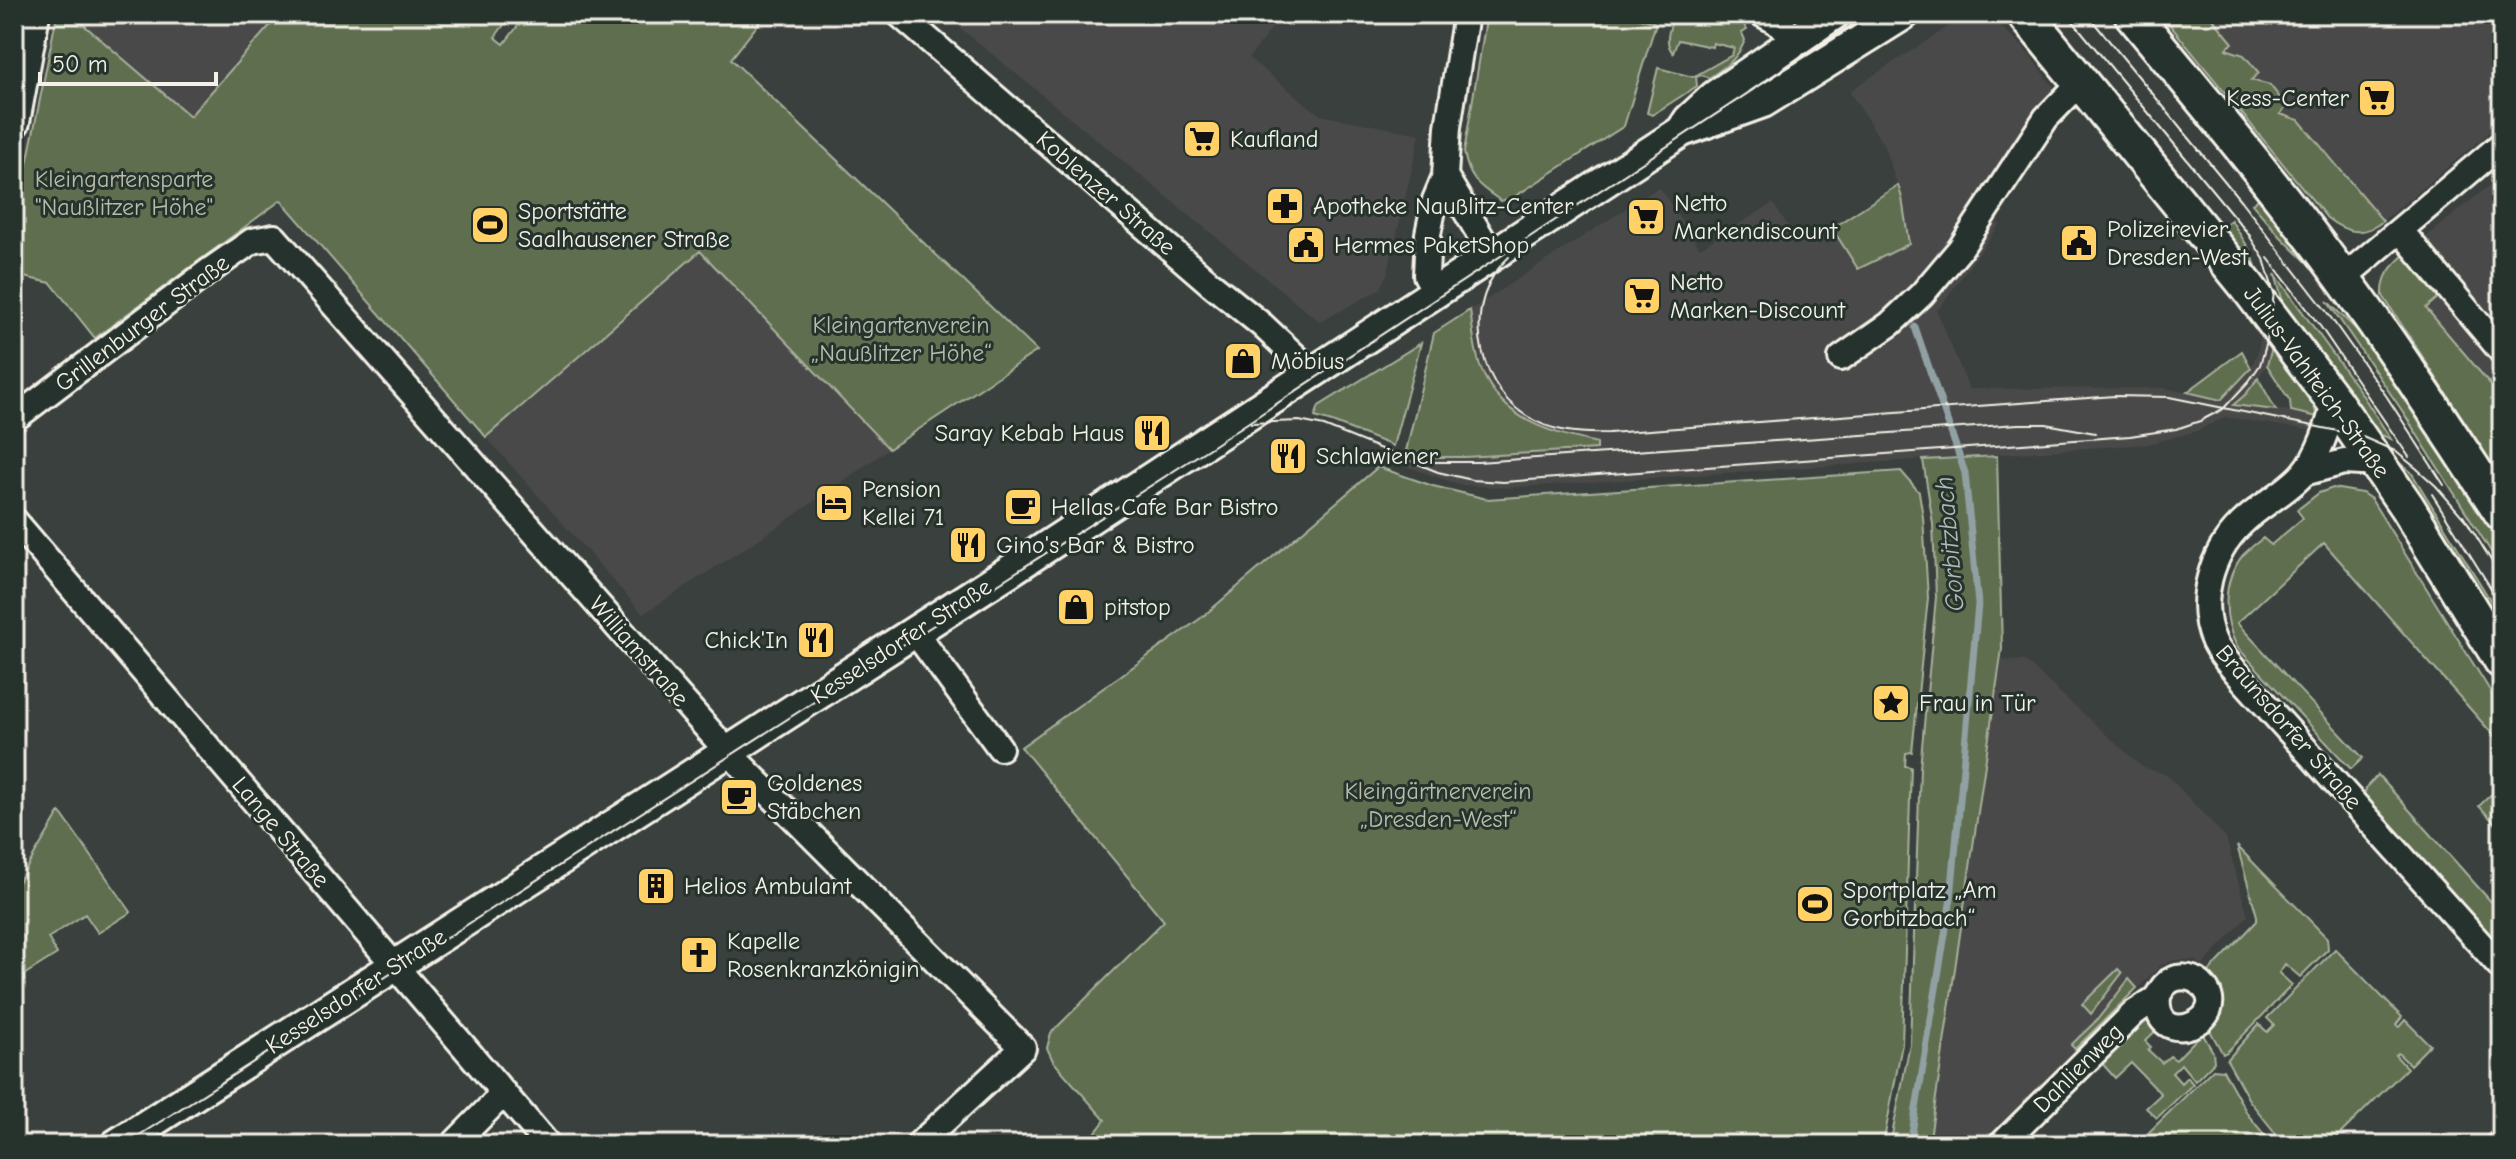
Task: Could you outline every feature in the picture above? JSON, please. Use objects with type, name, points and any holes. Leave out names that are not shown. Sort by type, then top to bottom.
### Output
[{"type":"main road","name":"Julius-Vahlteich-Straße","points":[[2025,14],[2247,286],[2334,401],[2379,464],[2502,661]]},
{"type":"main road","points":[[2132,14],[2267,179],[2343,278],[2502,513]]},
{"type":"street","points":[[14,122],[34,14]]},
{"type":"street","name":"Koblenzer Straße","points":[[899,14],[1262,325],[1313,373]]},
{"type":"street","points":[[1436,293],[1426,275],[1428,234],[1435,200],[1445,176],[1448,127],[1466,14]]},
{"type":"street","points":[[1762,14],[1797,39]]},
{"type":"street","name":"Kesselsdorfer Straße","points":[[1682,131],[1689,120],[1715,96],[1834,14]]},
{"type":"street","name":"Kesselsdorfer Straße","points":[[116,1145],[915,632],[1682,131],[1763,102],[1904,14]]},
{"type":"street","points":[[1841,358],[1890,324],[1922,294],[1960,249],[2046,118],[2081,82]]},
{"type":"street","points":[[2343,278],[2502,144]]},
{"type":"street","points":[[1445,176],[1492,255]]},
{"type":"street","points":[[2400,230],[2502,352]]},
{"type":"street","name":"Grillenburger Straße","points":[[14,419],[209,271],[252,241],[274,237]]},
{"type":"street","name":"Williamstraße","points":[[274,237],[728,752],[1023,1048],[918,1145]]},
{"type":"street","name":"Braunsdorfer Straße","points":[[2334,401],[2329,427],[2304,473],[2243,522],[2228,538],[2216,559],[2206,595],[2207,620],[2215,643],[2244,681],[2502,968]]},
{"type":"street","name":"Braunsdorfer Straße","points":[[2304,473],[2344,462],[2379,464]]},
{"type":"street","name":"Lange Straße","points":[[14,520],[548,1145]]},
{"type":"street","points":[[915,632],[1000,748]]},
{"type":"street","name":"Dahlienweg","points":[[2001,1145],[2134,1013],[2158,996]]},
{"type":"street","points":[[453,1145],[504,1093]]},
{"type":"shaded area","points":[[71,14],[280,14],[190,116]]},
{"type":"shaded area","points":[[943,14],[1283,14],[1249,58],[1320,115],[1420,134],[1388,272],[1380,289],[1320,322]]},
{"type":"shaded area","points":[[2161,14],[2502,14],[2502,122],[2374,228],[2358,233],[2347,230],[2327,218]]},
{"type":"shaded area","points":[[1976,16],[1997,23],[2022,46],[2055,89],[1974,212],[2000,224],[1937,311],[1969,389],[2165,388],[2221,400],[2251,368],[2263,326],[2274,341],[2272,352],[2258,378],[2234,405],[2317,417],[2314,431],[2225,417],[2197,431],[2148,444],[1506,488],[1460,485],[1402,465],[1406,451],[1436,457],[1465,457],[1597,449],[1597,443],[1549,432],[1514,413],[1482,371],[1470,310],[1659,187],[1700,248],[1773,203],[1799,242],[1829,223],[1858,268],[1902,198],[1883,144],[1849,91],[1959,20]]},
{"type":"shaded area","points":[[2502,175],[2502,485],[2386,304],[2383,288],[2392,265]]},
{"type":"shaded area","points":[[700,250],[889,449],[779,526],[643,614],[486,437]]},
{"type":"shaded area","points":[[2000,660],[2025,661],[2142,767],[2167,775],[2226,838],[2248,916],[2202,966],[2196,960],[2175,960],[2160,966],[1981,1145],[1929,1145]]},
{"type":"green space","points":[[57,14],[71,14],[190,116],[280,14],[512,14],[495,37],[504,44],[527,14],[766,14],[731,59],[1037,351],[889,449],[700,251],[486,437],[281,200],[95,338],[51,283],[14,275],[14,229]]},
{"type":"green space","points":[[1487,14],[1627,14],[1656,23],[1624,126],[1514,197],[1501,201],[1476,181],[1464,152]]},
{"type":"green space","points":[[1674,14],[1736,20],[1743,23],[1747,30],[1742,33],[1745,40],[1726,66],[1709,78],[1702,75],[1696,77],[1697,86],[1652,115],[1647,113],[1658,68],[1693,77],[1732,55],[1734,48],[1678,40],[1673,53],[1668,39]]},
{"type":"green space","points":[[2161,14],[2209,14],[2233,43],[2226,49],[2244,55],[2259,73],[2251,80],[2270,85],[2287,107],[2280,114],[2299,120],[2383,221],[2368,229],[2355,231],[2327,218]]},
{"type":"green space","points":[[1898,185],[1909,244],[1858,269],[1832,228]]},
{"type":"green space","points":[[2264,195],[2325,280],[2252,204]]},
{"type":"green space","points":[[2231,220],[2251,252],[2258,272],[2255,275],[2219,229]]},
{"type":"green space","points":[[2405,254],[2440,296],[2426,308],[2502,398],[2502,479],[2383,296],[2388,273]]},
{"type":"green space","points":[[2275,274],[2391,439],[2372,431],[2285,309]]},
{"type":"green space","points":[[2327,301],[2364,337],[2472,490],[2502,539],[2502,569],[2401,409]]},
{"type":"green space","points":[[1470,310],[1479,364],[1502,402],[1530,422],[1597,443],[1597,449],[1465,457],[1436,457],[1406,451],[1434,333]]},
{"type":"green space","points":[[2274,341],[2311,396],[2317,417],[2291,411],[2290,401],[2267,365]]},
{"type":"green space","points":[[1421,343],[1393,446],[1315,417],[1319,406]]},
{"type":"green space","points":[[2242,351],[2251,368],[2221,400],[2187,392]]},
{"type":"green space","points":[[2258,378],[2276,410],[2233,405],[2246,394]]},
{"type":"green space","points":[[2389,455],[2411,472],[2502,619],[2502,634]]},
{"type":"green space","points":[[1997,456],[2002,649],[1929,1145],[1890,1145],[1910,1044],[1920,768],[1936,597],[1933,524],[1923,460]]},
{"type":"green space","name":"Kleingärtnerverein „Dresden-West“","points":[[1378,467],[1433,486],[1487,499],[1901,471],[1919,492],[1928,598],[1912,752],[1906,753],[1905,766],[1911,767],[1902,1044],[1883,1145],[1086,1145],[1105,1120],[1053,1061],[1047,1048],[1051,1033],[1164,921],[1021,747],[1201,618]]},
{"type":"green space","points":[[2333,488],[2362,493],[2371,499],[2502,710],[2502,745],[2324,543],[2237,623],[2363,758],[2351,769],[2237,647],[2229,624],[2226,600],[2236,566],[2243,555],[2263,538],[2271,545],[2303,518],[2297,510],[2319,493]]},
{"type":"green space","points":[[2378,775],[2502,914],[2502,954],[2363,798],[2367,786]]},
{"type":"green space","points":[[2502,784],[2502,831],[2479,806]]},
{"type":"green space","points":[[60,812],[131,912],[98,933],[85,914],[48,938],[57,954],[14,981],[14,889]]},
{"type":"green space","points":[[2237,846],[2327,938],[2328,949],[2300,977],[2285,964],[2279,973],[2292,985],[2223,1054],[2208,1027],[2206,975],[2257,921]]},
{"type":"green space","points":[[2335,949],[2402,1017],[2396,1025],[2399,1027],[2405,1020],[2430,1045],[2410,1065],[2398,1053],[2395,1055],[2407,1068],[2329,1145],[2285,1145],[2249,1100],[2227,1060],[2259,1024],[2267,1032],[2274,1025],[2267,1018]]},
{"type":"green space","points":[[2118,969],[2122,973],[2091,1014],[2082,1004]]},
{"type":"green space","points":[[2129,979],[2137,988],[2075,1049],[2071,1045],[2097,1020]]},
{"type":"green space","points":[[2146,1017],[2161,1026],[2145,1041],[2151,1047],[2148,1050],[2162,1063],[2170,1056],[2176,1060],[2202,1033],[2213,1052],[2214,1062],[2195,1081],[2181,1064],[2172,1073],[2181,1083],[2187,1077],[2193,1084],[2157,1118],[2146,1108],[2161,1094],[2131,1063],[2115,1078],[2100,1061]]},
{"type":"green space","points":[[2213,1069],[2223,1070],[2248,1115],[2273,1145],[2136,1145]]},
{"type":"waterway","name":"Gorbitzbach","points":[[1910,1145],[1951,898],[1978,604],[1965,473],[1915,327]]},
{"type":"tram line","points":[[124,1145],[1211,447],[1868,14]]},
{"type":"tram line","points":[[2067,14],[2250,236]]},
{"type":"tram line","points":[[2087,14],[2241,201],[2324,308],[2444,485]]},
{"type":"tram line","points":[[1251,423],[1299,421],[1324,426],[1438,472],[1472,480],[1503,482],[2130,436],[2176,429],[2223,409],[2260,365],[2267,342],[2274,293],[2264,259],[2245,229]]},
{"type":"tram line","points":[[1509,257],[1494,274],[1484,295],[1480,339],[1485,361],[1494,382],[1508,400],[1535,421],[1555,428],[1609,433],[2115,396],[2169,397],[2358,435],[2395,451],[2436,486],[2469,524]]},
{"type":"tram line","points":[[2268,258],[2320,326],[2409,457]]},
{"type":"tram line","points":[[1433,462],[1478,462],[2018,424],[2046,424],[2095,433]]},
{"type":"tram line","points":[[2432,494],[2502,606]]},
{"type":"tram line","points":[[2463,515],[2502,578]]},
{"type":"place","name":"Kess-Center","points":[[2377,98]]},
{"type":"place","name":"Kaufland","points":[[1202,139]]},
{"type":"place","name":"Apotheke Naußlitz-Center","points":[[1285,206]]},
{"type":"place","name":"Netto Markendiscount","points":[[1646,217]]},
{"type":"place","name":"Sportstätte Saalhausener Straße","points":[[490,225]]},
{"type":"place","name":"Polizeirevier Dresden-West","points":[[2079,243]]},
{"type":"place","name":"Hermes PaketShop","points":[[1306,245]]},
{"type":"place","name":"Netto Marken-Discount","points":[[1642,296]]},
{"type":"place","name":"Möbius","points":[[1243,361]]},
{"type":"place","name":"Saray Kebab Haus","points":[[1152,433]]},
{"type":"place","name":"Schlawiener","points":[[1288,456]]},
{"type":"place","name":"Pension Kellei 71","points":[[834,503]]},
{"type":"place","name":"Hellas Cafe Bar Bistro","points":[[1023,507]]},
{"type":"place","name":"Gino's Bar & Bistro","points":[[968,545]]},
{"type":"place","name":"pitstop","points":[[1076,607]]},
{"type":"place","name":"Chick'In","points":[[816,640]]},
{"type":"place","name":"Frau in Tür","points":[[1891,703]]},
{"type":"place","name":"Goldenes Stäbchen","points":[[739,797]]},
{"type":"place","name":"Helios Ambulant","points":[[656,886]]},
{"type":"place","name":"Sportplatz „Am Gorbitzbach“","points":[[1815,904]]},
{"type":"place","name":"Kapelle Rosenkranzkönigin","points":[[699,955]]},
{"type":"park label","name":"Kleingartensparte \"Naußlitzer Höhe\"","points":[[124,193]]},
{"type":"park label","name":"Kleingartenverein „Naußlitzer Höhe“","points":[[901,339]]}]
